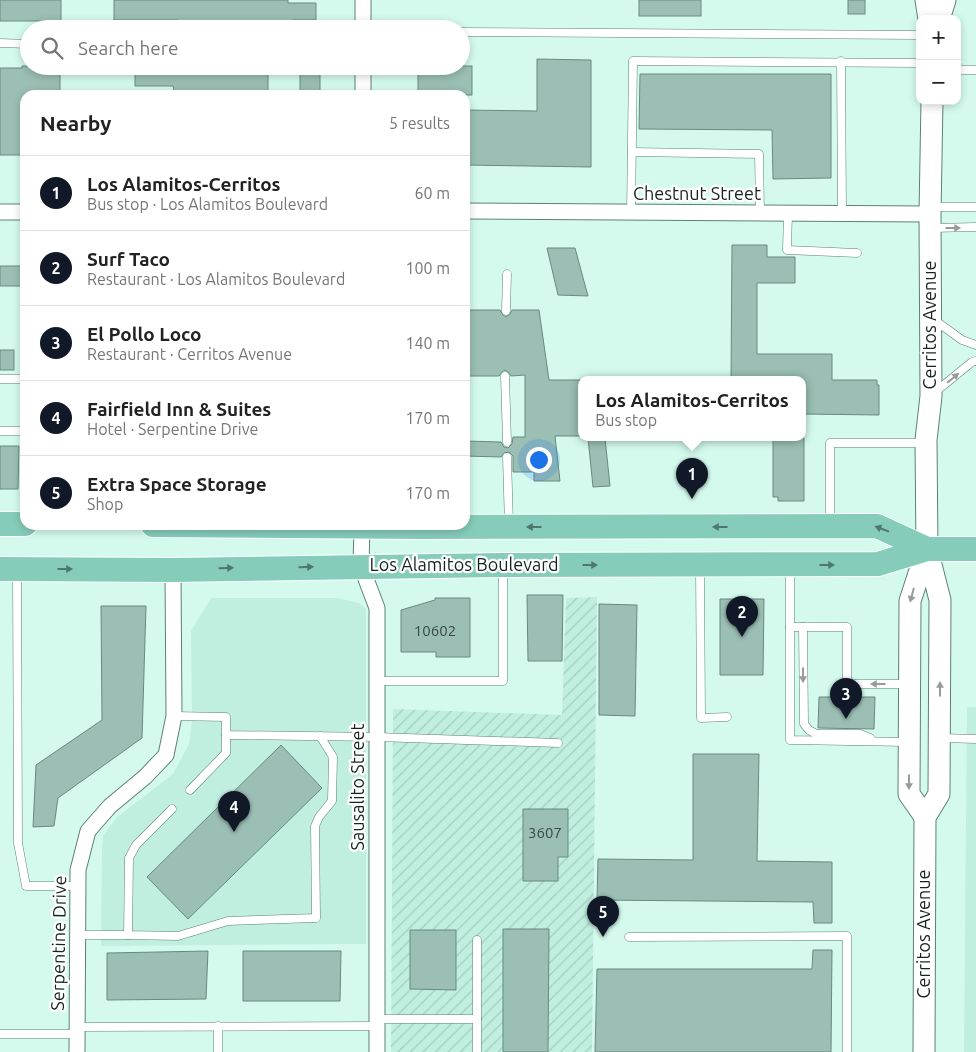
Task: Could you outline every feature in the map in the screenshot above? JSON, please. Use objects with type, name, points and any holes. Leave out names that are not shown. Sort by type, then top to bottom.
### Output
[{"type":"main road","points":[[926,0],[928,15]]},
{"type":"main road","points":[[940,15],[945,0]]},
{"type":"main road","name":"Cerritos Avenue","points":[[924,1052],[925,816],[939,794],[940,600],[927,549],[926,443],[931,396],[930,216],[932,105]]},
{"type":"main road","points":[[0,524],[20,524]]},
{"type":"main road","name":"Los Alamitos Boulevard","points":[[470,527],[877,526],[927,549]]},
{"type":"main road","name":"Cerritos Avenue","points":[[925,816],[909,794],[909,684],[910,601],[927,549]]},
{"type":"main road","name":"Los Alamitos Boulevard","points":[[8,569],[174,570],[361,566],[878,564],[927,549],[976,549]]},
{"type":"street","points":[[363,0],[363,20]]},
{"type":"street","points":[[364,75],[364,90]]},
{"type":"street","name":"Chestnut Street","points":[[470,211],[930,216]]},
{"type":"street","points":[[0,212],[20,212]]},
{"type":"street","name":"Sausalito Street","points":[[362,530],[361,566],[377,608],[377,1052]]},
{"type":"street","name":"Serpentine Drive","points":[[77,1052],[78,870],[88,832],[110,806],[145,777],[166,755],[174,716],[174,570]]},
{"type":"lane","points":[[470,32],[916,36]]},
{"type":"lane","points":[[0,43],[20,44]]},
{"type":"lane","points":[[631,212],[633,61],[916,63]]},
{"type":"lane","points":[[841,61],[842,214]]},
{"type":"lane","points":[[961,70],[976,70]]},
{"type":"lane","points":[[632,152],[759,154],[760,213]]},
{"type":"lane","points":[[930,216],[976,207]]},
{"type":"lane","points":[[788,213],[787,250],[858,253]]},
{"type":"lane","points":[[930,216],[976,227]]},
{"type":"lane","points":[[506,274],[506,310]]},
{"type":"lane","points":[[931,318],[962,340],[976,344]]},
{"type":"lane","points":[[931,396],[972,362],[976,361]]},
{"type":"lane","points":[[505,376],[507,442]]},
{"type":"lane","points":[[0,379],[20,379]]},
{"type":"lane","points":[[0,431],[20,431]]},
{"type":"lane","points":[[830,526],[830,443],[926,443]]},
{"type":"lane","points":[[508,457],[509,527]]},
{"type":"lane","points":[[377,681],[503,681],[502,565]]},
{"type":"lane","points":[[700,565],[700,718],[727,717]]},
{"type":"lane","points":[[790,565],[790,740],[909,742]]},
{"type":"lane","points":[[8,569],[18,843],[26,886],[78,886]]},
{"type":"lane","points":[[790,627],[847,627],[847,684],[909,684]]},
{"type":"lane","points":[[803,627],[804,724],[816,734],[860,734],[874,740]]},
{"type":"lane","points":[[174,716],[226,717],[226,753],[190,790]]},
{"type":"lane","points":[[226,735],[377,737],[558,743]]},
{"type":"lane","points":[[77,935],[178,936],[228,921],[316,918],[315,826],[319,817],[332,800],[333,758],[320,736]]},
{"type":"lane","points":[[939,738],[976,739]]},
{"type":"lane","points":[[128,935],[129,858],[136,845],[172,809]]},
{"type":"lane","points":[[629,937],[847,936],[847,1052]]},
{"type":"lane","points":[[477,1052],[478,940]]},
{"type":"lane","points":[[0,1034],[477,1019]]},
{"type":"lane","points":[[218,1026],[218,1052]]},
{"type":"shaded area","points":[[597,597],[592,1052],[391,1052],[393,709],[562,715],[566,598]]},
{"type":"shaded area","points":[[211,598],[337,598],[359,603],[366,609],[366,944],[101,946],[103,836],[116,818],[173,774],[189,744],[192,721],[191,631]]},
{"type":"shaded area","points":[[967,707],[976,707],[976,1052],[964,1052]]},
{"type":"building","points":[[0,0],[61,0],[61,20],[0,21]]},
{"type":"building","points":[[114,0],[288,0],[288,3],[316,3],[316,20],[114,20]]},
{"type":"building","points":[[639,0],[701,0],[701,16],[639,16]]},
{"type":"building","points":[[848,0],[865,0],[865,14],[848,14]]},
{"type":"building","points":[[537,59],[591,60],[591,167],[470,165],[470,110],[537,111]]},
{"type":"building","points":[[470,66],[472,66],[472,95],[470,95],[470,90],[418,90],[418,75],[470,75]]},
{"type":"building","points":[[0,68],[20,68],[20,75],[60,75],[60,90],[20,90],[20,155],[0,155]]},
{"type":"building","points":[[640,74],[831,74],[831,178],[773,179],[772,130],[639,129]]},
{"type":"building","points":[[135,75],[268,75],[268,90],[174,90],[173,86],[135,86]]},
{"type":"building","points":[[300,75],[320,75],[320,90],[300,90]]},
{"type":"building","points":[[732,245],[767,245],[767,257],[795,257],[795,283],[757,283],[757,354],[832,354],[832,380],[877,380],[877,385],[879,385],[879,415],[806,414],[806,376],[731,376]]},
{"type":"building","points":[[547,248],[575,248],[588,296],[558,295]]},
{"type":"building","points":[[0,266],[20,266],[20,286],[0,286]]},
{"type":"building","points":[[470,310],[500,310],[506,317],[512,310],[539,310],[549,380],[578,380],[578,436],[555,436],[560,481],[534,481],[534,472],[513,472],[513,456],[509,452],[504,453],[501,457],[470,456],[470,441],[501,442],[504,447],[508,448],[512,444],[513,437],[525,437],[525,375],[511,376],[505,370],[499,376],[470,376]]},
{"type":"building","points":[[0,350],[14,350],[14,370],[0,370]]},
{"type":"building","points":[[588,441],[605,441],[610,486],[593,487]]},
{"type":"building","points":[[773,441],[804,441],[804,501],[778,501],[778,497],[773,497]]},
{"type":"building","points":[[0,446],[19,446],[18,489],[0,489]]},
{"type":"building","points":[[527,595],[563,595],[562,661],[528,661]]},
{"type":"building","points":[[435,598],[470,598],[470,657],[436,657],[436,652],[401,652],[401,610],[435,600]]},
{"type":"building","points":[[720,599],[764,599],[763,675],[720,675]]},
{"type":"building","points":[[599,604],[637,605],[635,716],[599,715]]},
{"type":"building","points":[[101,606],[146,606],[142,738],[58,798],[54,826],[33,827],[36,765],[102,720]]},
{"type":"building","points":[[819,697],[875,697],[874,729],[818,728]]},
{"type":"building","points":[[281,745],[322,788],[188,919],[147,877]]},
{"type":"building","points":[[693,754],[759,754],[757,861],[832,862],[832,923],[814,923],[813,902],[597,900],[598,859],[693,860]]},
{"type":"building","points":[[523,809],[568,809],[568,857],[558,857],[558,881],[523,881]]},
{"type":"building","points":[[503,929],[549,929],[548,1052],[503,1052]]},
{"type":"building","points":[[410,930],[456,930],[456,990],[410,989]]},
{"type":"building","points":[[813,950],[832,950],[831,1052],[595,1052],[597,969],[812,969]]},
{"type":"building","points":[[208,951],[206,999],[107,1000],[107,953]]},
{"type":"building","points":[[243,951],[341,951],[340,1001],[243,1001]]},
{"type":"place","name":"Los Alamitos-Cerritos","points":[[692,499]]},
{"type":"place","name":"Surf Taco","points":[[742,637]]},
{"type":"place","name":"El Pollo Loco","points":[[846,719]]},
{"type":"place","name":"Fairfield Inn & Suites","points":[[234,832]]},
{"type":"place","name":"Extra Space Storage","points":[[603,937]]}]
